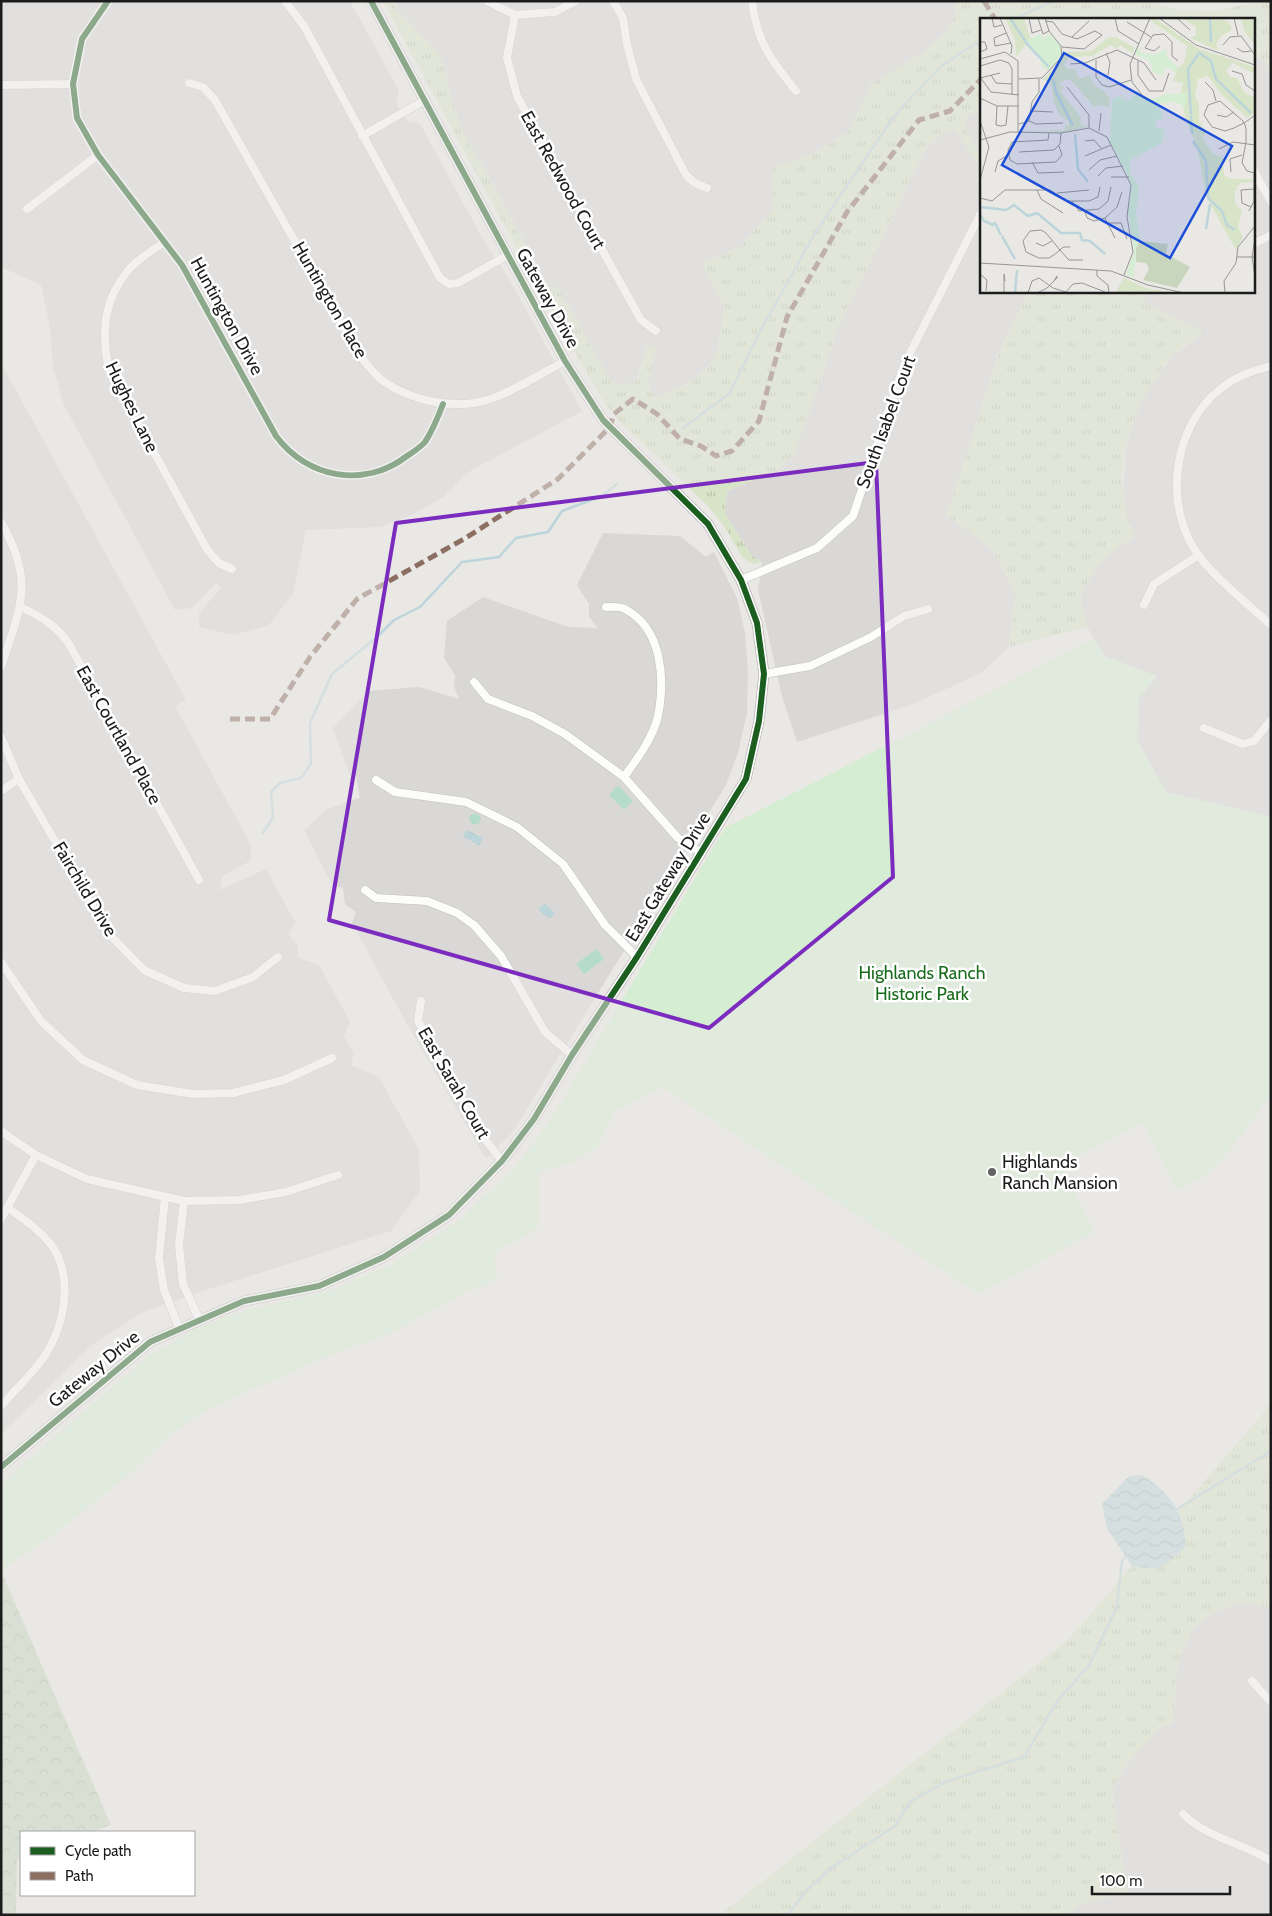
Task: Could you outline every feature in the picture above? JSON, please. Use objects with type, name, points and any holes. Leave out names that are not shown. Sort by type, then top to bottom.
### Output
[{"type":"street","name":"Huntington Drive","points":[[108,1],[82,39],[73,84],[77,118],[98,155],[182,265],[276,436],[288,453],[316,469],[341,476],[372,472],[398,463],[424,443],[436,422],[443,404]]},
{"type":"street","points":[[286,1],[304,26],[440,278],[449,284],[458,284],[508,256]]},
{"type":"street","name":"Gateway Drive","points":[[371,1],[565,361],[603,420],[708,524],[742,580]]},
{"type":"street","points":[[487,1],[515,15],[555,12],[576,1]]},
{"type":"street","points":[[613,1],[623,18],[627,44],[636,79],[644,97],[686,174],[695,183],[708,188]]},
{"type":"street","points":[[752,1],[755,27],[772,61],[796,91]]},
{"type":"street","name":"East Redwood Court","points":[[515,15],[508,58],[517,96],[641,320],[656,331]]},
{"type":"street","name":"Huntington Place","points":[[189,82],[203,87],[215,100],[359,355],[381,380],[404,393],[443,404],[464,404],[493,399],[565,361]]},
{"type":"street","points":[[1,85],[73,84]]},
{"type":"street","points":[[362,136],[425,100]]},
{"type":"street","points":[[27,209],[98,155]]},
{"type":"street","points":[[1254,170],[1271,202]]},
{"type":"street","name":"South Isabel Court","points":[[742,580],[817,548],[853,516],[904,365],[980,215]]},
{"type":"street","points":[[1254,244],[1271,235]]},
{"type":"street","name":"Hughes Lane","points":[[164,242],[131,267],[113,294],[104,320],[104,347],[109,370],[208,551],[219,564],[232,569]]},
{"type":"street","points":[[1271,366],[1236,378],[1218,390],[1190,426],[1182,448],[1177,485],[1179,509],[1186,532],[1198,556],[1271,625]]},
{"type":"street","points":[[1,522],[19,558],[23,590],[21,607],[1,667]]},
{"type":"street","points":[[1144,605],[1154,584],[1198,556]]},
{"type":"street","name":"East Gateway Drive","points":[[502,1161],[534,1119],[572,1055],[637,957],[746,780],[759,721],[764,674],[757,623],[742,580]]},
{"type":"street","points":[[606,606],[625,608],[643,625],[655,644],[662,673],[658,717],[644,750],[624,777]]},
{"type":"street","name":"East Courtland Place","points":[[21,607],[47,620],[59,630],[69,644],[199,880]]},
{"type":"street","points":[[764,674],[810,666],[871,637],[904,616],[928,609]]},
{"type":"street","points":[[474,682],[488,699],[532,716],[565,734],[624,777],[678,838],[700,852]]},
{"type":"street","points":[[1204,728],[1243,744],[1254,741],[1271,720]]},
{"type":"street","name":"Fairchild Drive","points":[[1,737],[19,778],[108,933],[144,970],[184,988],[215,991],[253,977],[278,956]]},
{"type":"street","points":[[1,791],[19,778]]},
{"type":"street","points":[[376,780],[395,792],[466,802],[517,828],[563,864],[605,925],[637,957]]},
{"type":"street","points":[[365,890],[376,898],[427,901],[457,913],[474,925],[501,956],[545,1032],[572,1055]]},
{"type":"street","points":[[1,962],[41,1021],[83,1060],[137,1085],[193,1094],[233,1093],[284,1080],[332,1058]]},
{"type":"street","name":"East Sarah Court","points":[[421,1000],[418,1021],[484,1138],[502,1161]]},
{"type":"street","points":[[1,1130],[36,1155],[87,1179],[184,1201],[239,1200],[286,1192],[338,1175]]},
{"type":"street","points":[[1,1219],[36,1155]]},
{"type":"street","name":"Gateway Drive","points":[[1,1467],[150,1342],[244,1301],[319,1286],[384,1257],[449,1215],[502,1161]]},
{"type":"street","points":[[165,1197],[159,1258],[164,1290],[179,1328]]},
{"type":"street","points":[[184,1201],[179,1245],[183,1284],[199,1319]]},
{"type":"street","points":[[1,1406],[43,1358],[57,1334],[65,1294],[60,1264],[50,1244],[36,1228],[8,1208]]},
{"type":"street","points":[[1252,1682],[1271,1702]]},
{"type":"street","points":[[1183,1814],[1196,1826],[1252,1850],[1271,1861]]},
{"type":"highlighted area","points":[[876,462],[893,877],[709,1028],[329,920],[396,523]]},
{"type":"shaded area","points":[[1,1],[350,1],[399,91],[396,103],[407,121],[420,124],[485,243],[507,275],[582,411],[470,471],[443,497],[412,515],[380,527],[306,530],[293,593],[269,625],[234,635],[199,627],[199,613],[221,588],[216,583],[192,608],[175,610],[64,405],[53,367],[50,328],[41,285],[1,267]]},
{"type":"shaded area","points":[[395,1],[955,1],[955,17],[945,34],[924,52],[871,84],[848,132],[813,154],[772,168],[772,211],[742,245],[703,264],[724,306],[718,349],[709,367],[693,381],[656,398],[648,384],[646,346],[637,380],[625,385],[611,382],[558,287],[550,288],[463,131],[453,105],[446,73],[438,52],[396,9]]},
{"type":"shaded area","points":[[1254,50],[1271,70],[1271,817],[1166,792],[1137,740],[1139,698],[1157,676],[1106,657],[1087,627],[1080,596],[1100,562],[1135,535],[1128,522],[1123,492],[1126,446],[1136,413],[1153,382],[1175,354],[1205,332],[1148,306],[1140,292],[1254,292]]},
{"type":"shaded area","points":[[980,109],[980,152],[965,127],[967,116]]},
{"type":"shaded area","points":[[946,130],[957,132],[980,167],[980,292],[1029,292],[998,355],[947,515],[993,550],[1015,592],[1009,647],[981,673],[911,705],[797,742],[782,696],[758,590],[762,562],[752,556],[725,514],[727,491],[779,469],[816,389],[839,326],[926,148]]},
{"type":"shaded area","points":[[1,363],[186,700],[175,706],[251,845],[250,861],[222,876],[220,890],[266,869],[295,922],[289,934],[298,947],[298,958],[319,965],[350,1022],[344,1036],[354,1053],[351,1065],[379,1077],[419,1150],[420,1191],[391,1231],[143,1312],[93,1344],[1,1434]]},
{"type":"shaded area","points":[[603,533],[680,536],[706,557],[714,552],[737,598],[745,633],[748,672],[747,713],[738,753],[726,785],[512,1133],[486,1159],[403,1017],[352,923],[356,912],[345,904],[343,888],[332,885],[304,830],[327,809],[360,798],[356,776],[350,776],[333,728],[369,691],[419,687],[459,699],[454,687],[455,675],[444,658],[447,621],[483,597],[568,627],[598,628],[589,617],[589,604],[577,585]]},
{"type":"shaded area","points":[[1245,1602],[1271,1609],[1271,1915],[1066,1915],[1083,1904],[1127,1892],[1112,1790],[1126,1765],[1163,1725],[1173,1723],[1178,1661],[1193,1628],[1217,1611]]},
{"type":"green space","points":[[383,1],[395,1],[396,9],[438,52],[446,73],[453,105],[463,131],[549,288],[558,287],[611,382],[625,385],[637,380],[646,346],[657,347],[648,384],[656,398],[693,381],[709,367],[718,349],[724,306],[702,264],[742,245],[772,211],[772,168],[813,154],[848,132],[871,84],[924,52],[945,34],[955,17],[955,1],[1146,1],[1178,10],[1218,11],[1259,1],[1271,1],[1271,70],[1254,50],[1254,18],[980,18],[980,109],[967,116],[965,127],[980,152],[980,168],[956,132],[946,130],[926,148],[839,326],[794,456],[779,469],[727,491],[725,514],[752,556],[762,562],[753,564],[743,558],[726,529],[709,507],[619,421],[600,396],[542,295]]},
{"type":"green space","points":[[1029,292],[1140,292],[1149,306],[1205,332],[1174,355],[1146,394],[1135,417],[1123,464],[1123,488],[1126,512],[1135,535],[1100,562],[1080,596],[1087,627],[1009,647],[1015,592],[993,550],[947,515],[998,355]]},
{"type":"green space","name":"Highlands Ranch Historic Park","points":[[1094,639],[1106,657],[1157,676],[1139,698],[1137,740],[1166,792],[1271,817],[1271,1092],[1269,1098],[1222,1160],[1207,1174],[1177,1189],[1142,1123],[1061,1165],[1095,1232],[978,1294],[662,1087],[615,1112],[597,1147],[571,1163],[539,1172],[538,1227],[515,1243],[504,1244],[494,1255],[497,1278],[483,1287],[469,1290],[392,1333],[333,1354],[208,1409],[173,1432],[132,1472],[53,1535],[1,1570],[1,1484],[146,1358],[194,1329],[246,1310],[326,1292],[391,1265],[457,1222],[513,1170],[551,1119],[725,828]]},
{"type":"green space","points":[[618,785],[633,801],[624,810],[609,795]]},
{"type":"green space","points":[[475,813],[481,819],[475,825],[469,819]]},
{"type":"green space","points":[[596,949],[604,959],[584,974],[576,964]]},
{"type":"green space","points":[[1271,1404],[1271,1609],[1243,1602],[1217,1611],[1193,1628],[1178,1661],[1173,1723],[1163,1726],[1126,1765],[1112,1790],[1127,1892],[1083,1904],[1066,1915],[720,1915],[1069,1639]]},
{"type":"green space","points":[[1,1571],[111,1825],[93,1831],[20,1831],[20,1858],[17,1859],[16,1915],[1,1915]]},
{"type":"water","points":[[466,830],[483,838],[479,845],[463,837]]},
{"type":"water","points":[[545,904],[555,913],[551,918],[544,915],[538,909]]},
{"type":"water","points":[[1142,1475],[1161,1489],[1174,1504],[1182,1523],[1186,1546],[1167,1563],[1150,1568],[1132,1566],[1107,1528],[1102,1504],[1129,1476]]},
{"type":"waterway","points":[[1015,18],[1054,1]]},
{"type":"waterway","points":[[683,428],[730,393],[757,337],[815,233],[895,115],[940,67],[980,41]]},
{"type":"waterway","points":[[263,833],[273,817],[271,792],[280,783],[301,778],[311,764],[310,723],[332,674],[377,637],[394,620],[420,607],[462,562],[499,557],[516,538],[548,532],[562,511],[602,496],[617,484]]},
{"type":"waterway","points":[[1174,1511],[1271,1451]]},
{"type":"waterway","points":[[788,1915],[804,1893],[830,1869],[895,1826],[910,1802],[945,1782],[1024,1757],[1056,1703],[1089,1665],[1117,1607],[1122,1561],[1127,1555]]},
{"type":"marked path","points":[[984,1],[994,18]]},
{"type":"marked path","points":[[230,719],[270,719],[310,657],[357,599],[464,539],[558,479],[610,427],[614,414],[633,399],[657,414],[680,439],[701,446],[716,456],[732,451],[759,421],[787,317],[847,212],[919,120],[950,111],[980,80]]},
{"type":"cycle path","points":[[108,1],[82,39],[73,84],[77,118],[98,155],[182,265],[276,436],[289,450],[304,461],[320,469],[337,474],[373,473],[390,466],[423,444],[433,428],[443,404]]},
{"type":"cycle path","points":[[1,1467],[150,1342],[244,1301],[319,1286],[384,1257],[449,1215],[502,1161],[534,1119],[572,1055],[637,957],[746,779],[759,721],[764,674],[757,623],[741,580],[708,524],[603,420],[565,361],[371,1]]},
{"type":"place","name":"Highlands Ranch Mansion","points":[[992,1172]]}]
